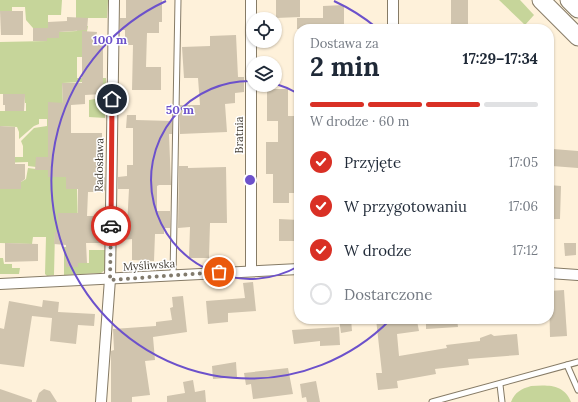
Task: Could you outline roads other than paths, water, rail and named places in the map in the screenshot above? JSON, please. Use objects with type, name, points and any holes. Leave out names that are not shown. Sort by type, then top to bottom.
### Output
[{"type":"main road","points":[[541,0],[578,37]]},
{"type":"main road","points":[[569,0],[578,9]]},
{"type":"street","name":"Radosława","points":[[101,402],[110,280],[114,0]]},
{"type":"street","name":"Bratnia","points":[[250,270],[251,0]]},
{"type":"street","points":[[392,24],[393,0]]},
{"type":"street","name":"Myśliwska","points":[[0,284],[110,280],[250,270],[294,269]]},
{"type":"street","points":[[554,273],[578,275]]},
{"type":"lane","points":[[173,276],[178,0]]},
{"type":"lane","points":[[432,402],[578,362]]},
{"type":"lane","points":[[567,365],[578,390]]},
{"type":"lane","points":[[500,384],[502,402]]}]
